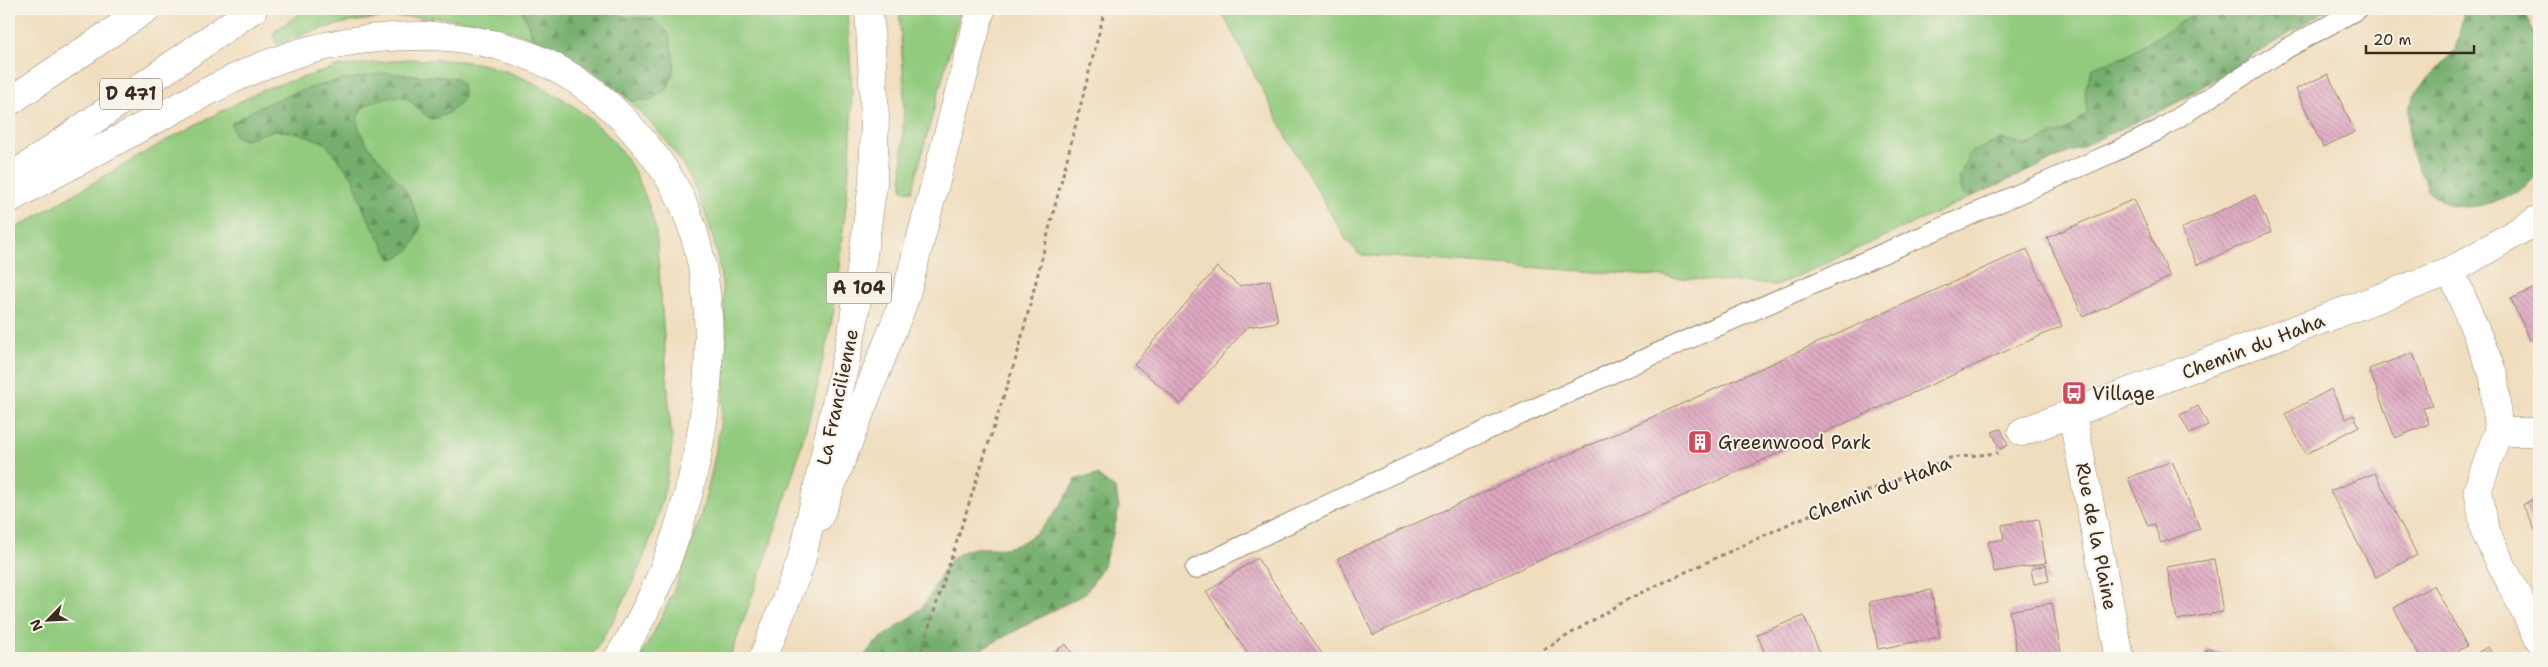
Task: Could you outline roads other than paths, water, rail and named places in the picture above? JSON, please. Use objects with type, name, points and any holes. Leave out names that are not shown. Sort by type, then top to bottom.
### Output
[{"type":"main road","points":[[9,102],[146,9]]},
{"type":"main road","name":"D 471","points":[[9,179],[253,9]]},
{"type":"main road","name":"La Francilienne","points":[[763,658],[801,562],[853,327],[865,254],[873,183],[875,118],[869,9]]},
{"type":"main road","points":[[801,562],[906,298],[981,9]]},
{"type":"main road","points":[[9,198],[187,102],[251,72],[295,54],[344,42],[431,36],[482,40],[517,50],[552,66],[605,100],[639,136],[665,170],[684,206],[694,237],[701,269],[707,334],[705,408],[690,486],[668,559],[651,602],[618,658]]},
{"type":"main road","name":"Chemin du Haha","points":[[2022,432],[2451,271],[2539,219]]},
{"type":"main road","points":[[2451,271],[2494,376],[2498,432],[2478,489],[2485,532],[2539,639]]},
{"type":"main road","name":"Rue de la Plaine","points":[[2072,414],[2120,658]]},
{"type":"main road","points":[[2498,432],[2539,432]]},
{"type":"lane","points":[[1195,569],[1314,510],[1644,359],[2112,153],[2159,130],[2284,50],[2358,9]]},
{"type":"place","name":"Village","points":[[2074,393]]},
{"type":"place","name":"Greenwood Park","points":[[1700,442]]}]
